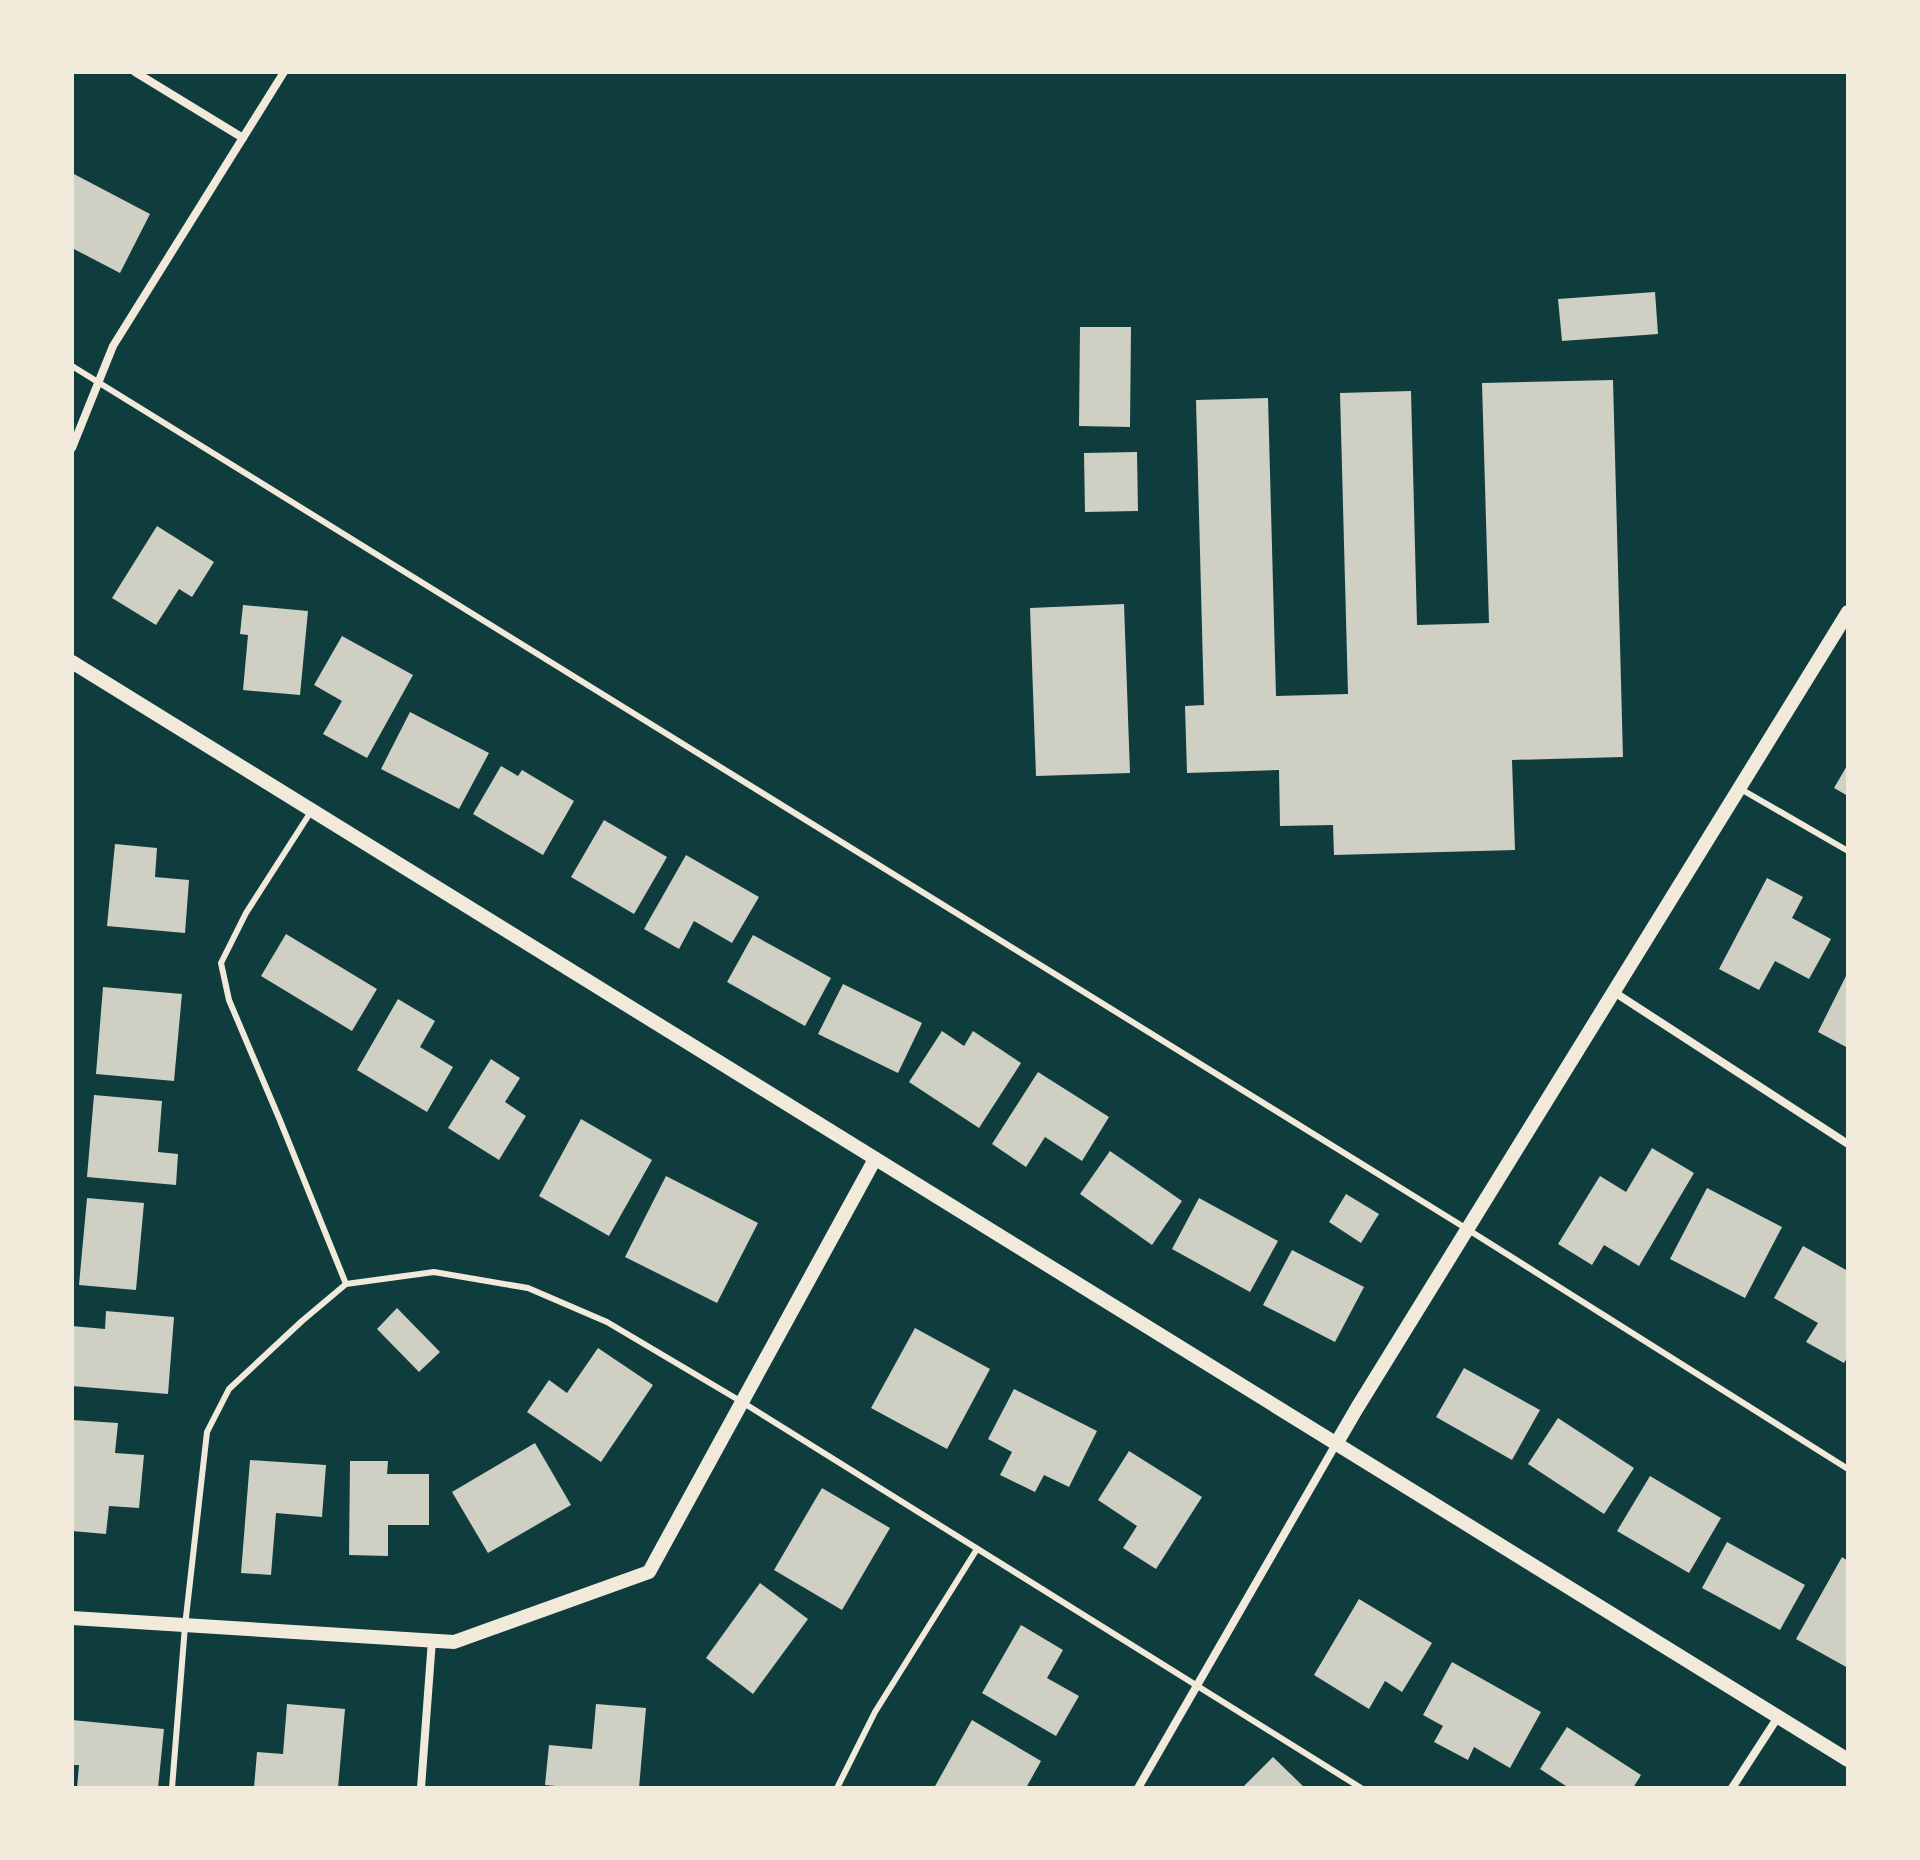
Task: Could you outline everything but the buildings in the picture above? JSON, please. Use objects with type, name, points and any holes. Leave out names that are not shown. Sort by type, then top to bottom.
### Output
[{"type":"street","points":[[135,72],[243,138]]},
{"type":"street","points":[[72,448],[113,346],[284,72]]},
{"type":"street","points":[[1138,1788],[1336,1444],[1848,612]]},
{"type":"street","points":[[72,662],[1848,1760]]},
{"type":"street","points":[[1614,992],[1848,1144]]},
{"type":"street","points":[[72,1618],[454,1642],[649,1572],[875,1159]]},
{"type":"street","points":[[421,1788],[432,1640]]},
{"type":"street","points":[[1732,1788],[1778,1717]]},
{"type":"lane","points":[[72,366],[1467,1229],[1848,1469]]},
{"type":"lane","points":[[1739,788],[1848,851]]},
{"type":"lane","points":[[312,810],[246,913],[221,963],[229,1000],[346,1284]]},
{"type":"lane","points":[[172,1788],[185,1626],[207,1432],[229,1389],[346,1284],[434,1272],[528,1288],[607,1322],[742,1402],[1361,1788]]},
{"type":"lane","points":[[837,1788],[875,1712],[977,1549]]}]
